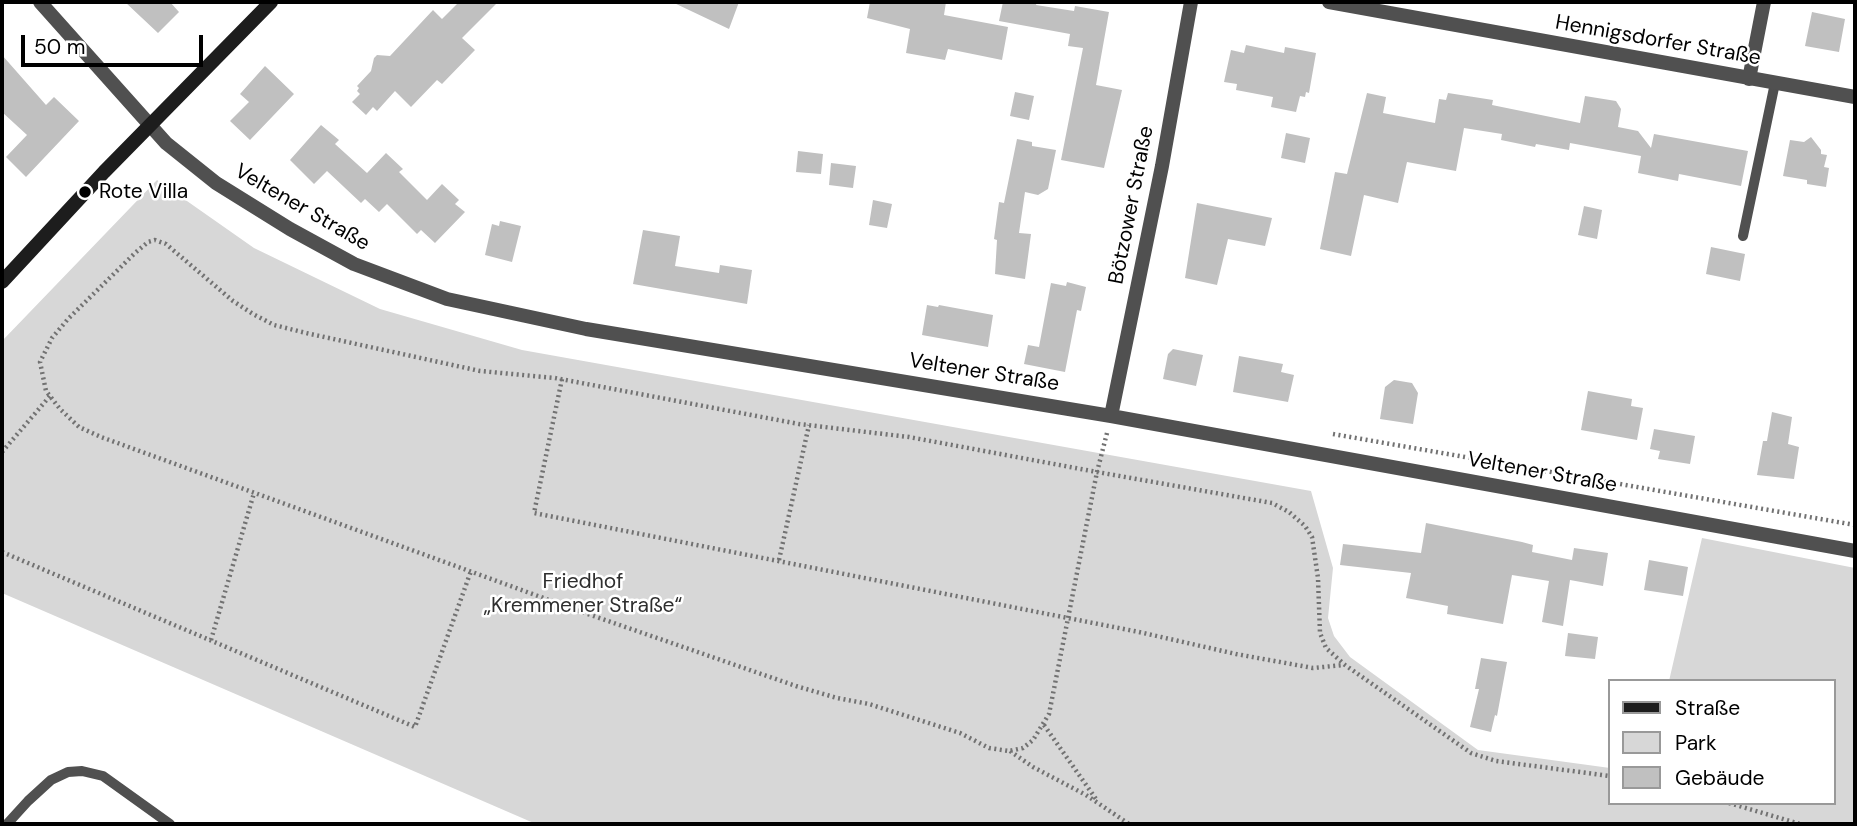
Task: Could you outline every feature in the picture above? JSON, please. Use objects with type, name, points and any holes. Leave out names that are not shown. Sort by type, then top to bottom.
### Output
[{"type":"main road","points":[[2,282],[271,2]]},
{"type":"street","name":"Veltener Straße","points":[[40,2],[166,143],[216,183],[290,229],[354,264],[447,299],[586,329],[1111,416],[1855,551]]},
{"type":"street","name":"Bötzower Straße","points":[[1111,416],[1162,166],[1191,2]]},
{"type":"street","name":"Hennigsdorfer Straße","points":[[1329,2],[1855,97]]},
{"type":"street","points":[[1749,79],[1764,2]]},
{"type":"lane","points":[[1743,236],[1775,83]]},
{"type":"lane","points":[[7,824],[51,780],[68,772],[82,771],[103,776],[170,824]]},
{"type":"path","points":[[1111,416],[1097,472],[1049,714],[1033,740],[1023,748],[1009,751],[989,748],[960,733],[869,704],[796,686],[254,493],[79,427],[46,391],[40,362],[52,338],[135,253],[148,242],[155,240],[166,244],[233,301],[274,325],[480,371],[562,379],[809,425],[909,436],[1097,472],[1272,503],[1289,512],[1305,526],[1312,537],[1318,579],[1320,634],[1326,648],[1345,665],[1471,753],[1496,761],[1608,776]]},
{"type":"path","points":[[562,379],[534,513],[1300,666],[1329,668],[1345,665]]},
{"type":"path","points":[[2,452],[50,396]]},
{"type":"path","points":[[779,560],[809,425]]},
{"type":"path","points":[[1320,432],[1855,525]]},
{"type":"path","points":[[211,640],[254,493]]},
{"type":"path","points":[[2,552],[415,727],[471,571]]},
{"type":"path","points":[[1044,725],[1099,803]]},
{"type":"path","points":[[1009,751],[1099,803],[1129,824]]},
{"type":"path","points":[[1737,805],[1800,824]]},
{"type":"green space","name":"Friedhof „Kremmener Straße“","points":[[157,180],[254,248],[380,309],[522,350],[1311,491],[1333,568],[1328,618],[1334,636],[1350,657],[1478,750],[1608,768],[1608,805],[1836,805],[1836,679],[1669,679],[1702,538],[1855,568],[1855,824],[536,824],[2,593],[2,341]]},
{"type":"building","points":[[125,2],[170,2],[179,12],[158,33]]},
{"type":"building","points":[[459,2],[498,2],[462,38],[475,50],[442,84],[437,80],[411,107],[395,91],[377,111],[373,107],[366,115],[352,102],[360,94],[357,86],[371,71],[377,55],[390,56],[433,10],[442,19]]},
{"type":"building","points":[[672,2],[739,2],[729,29]]},
{"type":"building","points":[[870,2],[946,2],[944,15],[1008,27],[1002,60],[948,49],[945,60],[906,53],[910,29],[867,18]]},
{"type":"building","points":[[1003,2],[1037,2],[1036,5],[1074,11],[1075,6],[1109,12],[1096,85],[1122,90],[1104,168],[1061,160],[1083,48],[1068,46],[1070,34],[999,21]]},
{"type":"building","points":[[1812,12],[1845,19],[1839,52],[1805,46]]},
{"type":"building","points":[[1246,45],[1284,53],[1285,47],[1316,53],[1309,93],[1306,92],[1305,97],[1300,96],[1296,112],[1271,107],[1273,97],[1236,90],[1237,84],[1224,82],[1231,50],[1244,53]]},
{"type":"building","points":[[2,55],[46,105],[54,97],[79,121],[26,177],[6,157],[27,135],[2,112]]},
{"type":"building","points":[[265,66],[294,94],[250,140],[230,121],[249,102],[240,94]]},
{"type":"building","points":[[1015,92],[1034,96],[1029,120],[1010,116]]},
{"type":"building","points":[[1367,93],[1386,97],[1383,113],[1435,123],[1439,99],[1446,100],[1448,93],[1493,100],[1492,105],[1580,123],[1585,96],[1616,101],[1621,109],[1618,127],[1638,131],[1651,148],[1654,134],[1748,151],[1741,186],[1679,174],[1678,181],[1638,173],[1641,156],[1570,143],[1569,150],[1536,144],[1535,147],[1501,140],[1502,134],[1464,128],[1456,171],[1407,162],[1398,203],[1364,195],[1351,256],[1320,249],[1335,172],[1347,174]]},
{"type":"building","points":[[321,125],[339,140],[335,144],[367,173],[386,153],[403,169],[399,172],[427,200],[442,184],[459,200],[455,204],[465,212],[435,243],[421,230],[417,234],[387,204],[379,212],[365,199],[361,203],[327,171],[314,184],[290,160]]},
{"type":"building","points":[[1286,133],[1310,138],[1305,163],[1281,158]]},
{"type":"building","points":[[1811,137],[1821,154],[1827,155],[1824,167],[1829,168],[1826,187],[1783,176],[1790,140],[1804,142]]},
{"type":"building","points":[[1017,139],[1032,142],[1032,146],[1056,150],[1048,189],[1038,195],[1025,192],[1019,233],[1031,234],[1025,279],[995,274],[997,240],[994,239],[999,202],[1004,203]]},
{"type":"building","points":[[798,151],[823,154],[821,174],[796,172]]},
{"type":"building","points":[[831,163],[856,166],[853,188],[829,185]]},
{"type":"building","points":[[873,200],[892,204],[887,228],[869,225]]},
{"type":"building","points":[[1197,203],[1272,218],[1265,246],[1228,239],[1217,285],[1185,278]]},
{"type":"building","points":[[1584,206],[1602,210],[1597,239],[1578,235]]},
{"type":"building","points":[[500,221],[521,226],[512,262],[485,255],[492,224],[499,226]]},
{"type":"building","points":[[643,230],[680,236],[675,266],[719,273],[720,265],[752,270],[747,304],[633,284]]},
{"type":"building","points":[[1711,247],[1745,254],[1740,281],[1706,274]]},
{"type":"building","points":[[1067,282],[1086,287],[1081,311],[1077,310],[1065,372],[1024,364],[1028,345],[1039,347],[1051,283],[1066,286]]},
{"type":"building","points":[[927,305],[993,315],[988,347],[922,335]]},
{"type":"building","points":[[1173,349],[1203,355],[1196,386],[1163,379],[1168,354]]},
{"type":"building","points":[[1239,356],[1283,364],[1281,372],[1294,375],[1288,402],[1233,392]]},
{"type":"building","points":[[1394,380],[1412,383],[1418,393],[1413,424],[1380,419],[1385,387]]},
{"type":"building","points":[[1588,391],[1632,399],[1631,406],[1643,408],[1637,440],[1581,430]]},
{"type":"building","points":[[1772,412],[1792,417],[1788,444],[1799,447],[1794,479],[1757,475]]},
{"type":"building","points":[[1654,429],[1695,436],[1690,464],[1658,459],[1660,451],[1650,449]]},
{"type":"building","points":[[1426,523],[1522,542],[1533,545],[1532,552],[1572,560],[1574,548],[1608,553],[1603,586],[1570,580],[1563,626],[1542,622],[1549,581],[1512,575],[1503,624],[1447,614],[1448,606],[1406,598],[1411,573],[1340,565],[1343,544],[1421,553]]},
{"type":"building","points":[[1649,560],[1688,567],[1683,596],[1644,590]]},
{"type":"building","points":[[1568,633],[1598,637],[1595,659],[1565,656]]},
{"type":"building","points":[[1481,658],[1507,662],[1497,716],[1495,715],[1491,732],[1470,727],[1479,689],[1475,689]]},
{"type":"place","name":"Rote Villa","points":[[85,192]]}]
